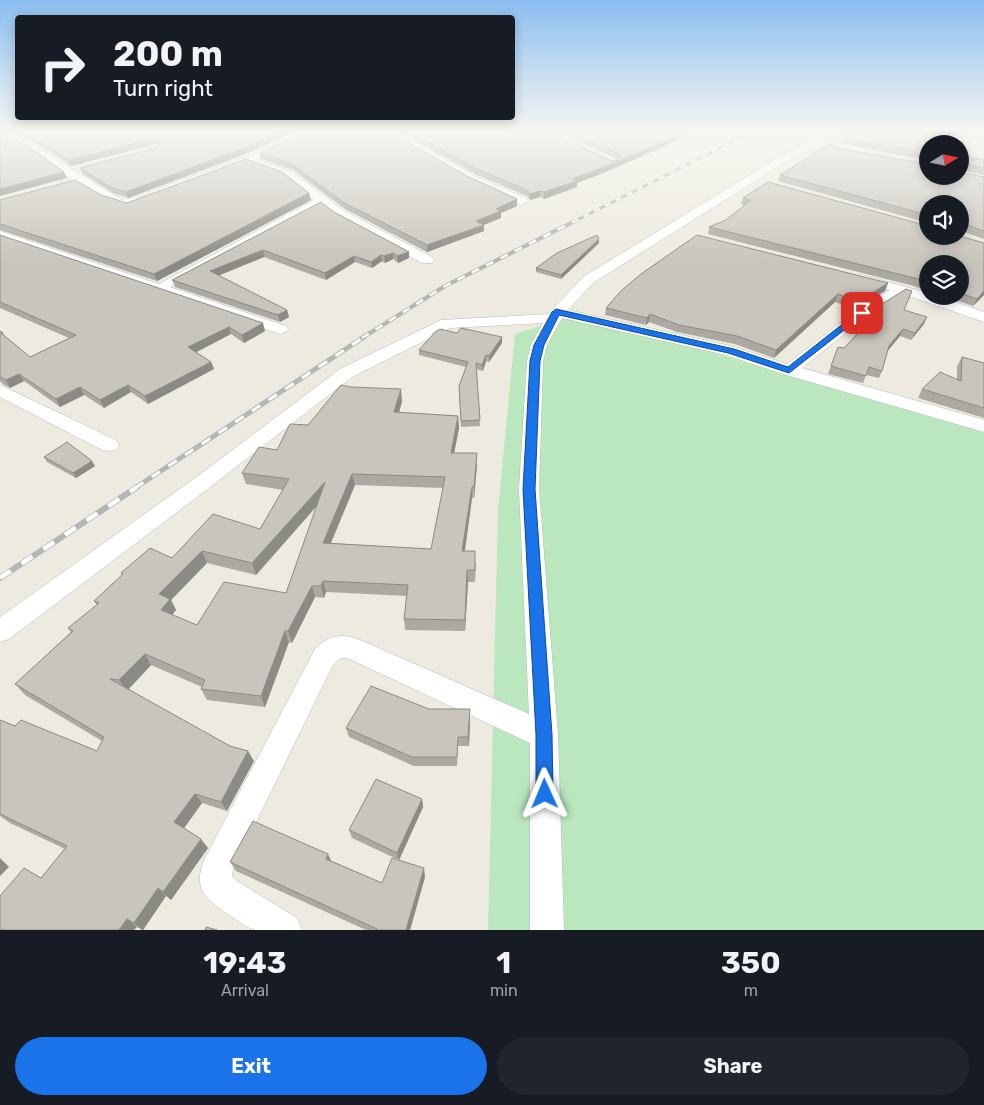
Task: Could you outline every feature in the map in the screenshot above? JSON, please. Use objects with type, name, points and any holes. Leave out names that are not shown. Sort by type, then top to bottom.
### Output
[{"type":"street","points":[[61,185],[75,174]]},
{"type":"street","points":[[77,174],[120,204],[130,204],[208,174]]},
{"type":"street","points":[[289,174],[340,214],[427,260]]},
{"type":"street","points":[[464,174],[522,201]]},
{"type":"street","points":[[547,930],[544,735],[529,489],[535,361],[539,345],[555,315],[588,280],[671,230],[773,174]]},
{"type":"street","points":[[160,287],[322,200]]},
{"type":"street","points":[[671,230],[691,236]]},
{"type":"street","points":[[0,235],[160,287],[280,329]]},
{"type":"street","points":[[844,275],[902,289],[984,317]]},
{"type":"street","points":[[789,370],[862,313],[902,289]]},
{"type":"street","points":[[0,632],[202,483],[346,373],[447,323],[555,315],[731,351],[789,370],[984,426]]},
{"type":"street","points":[[0,390],[109,446]]},
{"type":"street","points":[[285,930],[225,893],[215,880],[217,867],[324,657],[334,647],[349,647],[544,735]]},
{"type":"green space","points":[[580,314],[984,431],[984,930],[488,930],[498,510],[515,334]]},
{"type":"building","points":[[0,174],[55,174],[0,189]]},
{"type":"building","points":[[90,174],[173,174],[126,192],[110,187]]},
{"type":"building","points":[[204,174],[285,174],[309,193],[154,274],[0,224],[0,200],[75,180],[101,195],[127,203]]},
{"type":"building","points":[[306,174],[464,174],[517,199],[496,209],[501,211],[476,221],[484,225],[427,245],[344,203]]},
{"type":"building","points":[[490,174],[584,174],[572,179],[577,181],[544,192],[540,191],[530,194],[527,190]]},
{"type":"building","points":[[919,174],[919,185],[969,185],[969,174],[984,177],[984,231],[969,226],[969,195],[919,195],[919,213],[780,175]]},
{"type":"building","points":[[768,182],[919,224],[919,245],[969,245],[969,239],[984,243],[984,291],[977,299],[969,296],[969,255],[919,255],[919,279],[709,227],[726,220],[751,200],[743,198]]},
{"type":"building","points":[[321,202],[334,212],[409,252],[397,256],[393,253],[381,255],[371,262],[354,256],[325,273],[263,250],[210,271],[287,310],[278,315],[172,280]]},
{"type":"building","points":[[0,235],[263,323],[242,335],[229,327],[188,347],[211,362],[145,396],[128,385],[100,400],[80,387],[56,399],[19,374],[6,380],[0,377],[0,331],[30,357],[76,335],[0,302]]},
{"type":"building","points":[[597,235],[599,239],[561,275],[536,268],[557,253]]},
{"type":"building","points":[[697,235],[888,283],[858,302],[838,294],[776,350],[737,336],[679,325],[650,314],[647,318],[606,308],[621,291],[641,274]]},
{"type":"building","points":[[906,289],[912,291],[904,310],[927,317],[915,333],[903,329],[889,346],[882,371],[869,367],[866,376],[831,366],[838,347],[844,348],[879,311],[874,309]]},
{"type":"building","points":[[461,328],[502,337],[489,356],[486,355],[482,365],[476,363],[480,420],[461,421],[459,386],[468,362],[419,350],[440,329],[457,333]]},
{"type":"building","points":[[962,357],[984,363],[984,408],[922,389],[940,372],[961,381]]},
{"type":"building","points":[[341,385],[401,389],[394,412],[458,416],[451,453],[477,453],[474,487],[472,487],[462,551],[475,551],[475,570],[467,570],[465,620],[404,619],[408,585],[323,581],[321,586],[312,586],[288,631],[285,631],[261,696],[201,689],[205,680],[145,654],[119,680],[110,679],[230,746],[248,751],[221,802],[195,794],[174,822],[201,839],[163,892],[158,888],[134,923],[127,919],[119,930],[0,930],[0,896],[24,868],[41,878],[67,846],[0,814],[0,720],[15,726],[21,720],[97,751],[104,737],[15,684],[73,631],[68,628],[99,603],[94,601],[123,574],[121,573],[150,548],[172,558],[213,514],[260,529],[289,479],[242,473],[259,447],[277,450],[290,424],[308,425]],"holes":[[[352,474],[445,477],[431,549],[323,543]],[[325,482],[286,593],[224,582],[197,625],[161,610],[170,599],[159,594],[202,551],[252,563]]]},
{"type":"building","points":[[67,442],[92,461],[73,473],[44,457]]},
{"type":"building","points":[[371,686],[429,709],[470,709],[468,737],[458,737],[457,757],[412,757],[346,728]]},
{"type":"building","points":[[376,779],[422,799],[397,853],[349,830]]},
{"type":"building","points":[[253,821],[328,854],[326,859],[382,883],[392,858],[424,868],[406,930],[376,930],[230,862]]},
{"type":"building","points":[[206,927],[217,930],[205,930]]},
{"type":"railway","points":[[573,222],[668,174]]},
{"type":"railway","points":[[362,338],[445,286],[573,222]]},
{"type":"railway","points":[[135,488],[364,337]]},
{"type":"railway","points":[[0,578],[137,487]]},
{"type":"route","points":[[545,794],[544,735],[529,489],[535,361],[539,345],[556,312],[731,351],[789,370],[862,313]]}]
